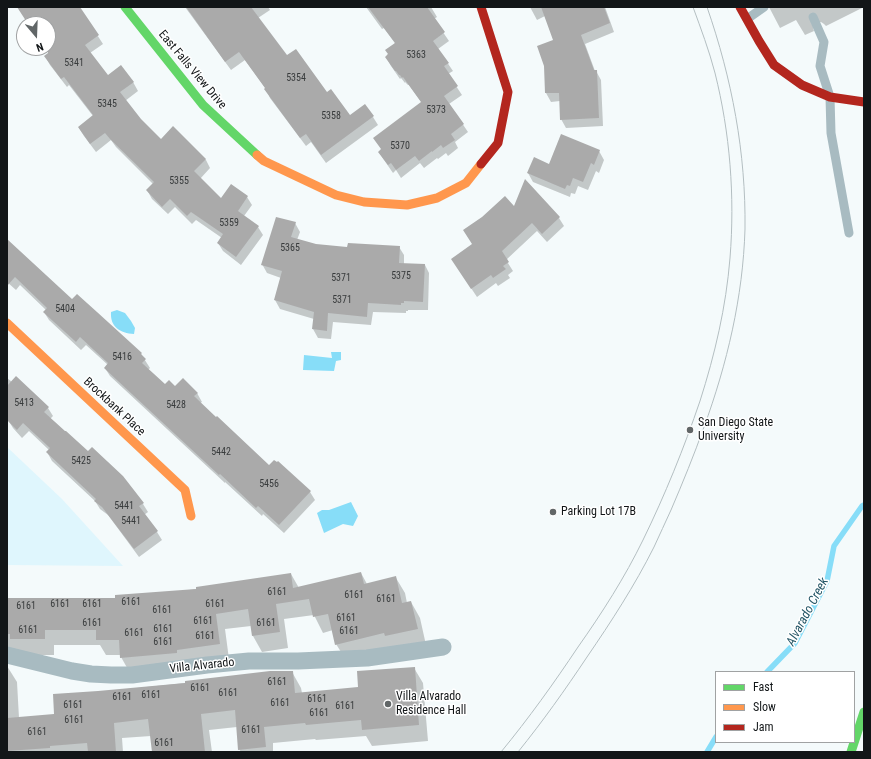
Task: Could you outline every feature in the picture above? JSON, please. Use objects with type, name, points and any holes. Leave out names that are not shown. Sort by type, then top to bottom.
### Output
[{"type":"street","name":"East Falls View Drive","points":[[125,7],[203,105],[264,161],[336,195],[364,202],[407,205],[437,198],[466,183],[498,143],[508,92],[481,7]]},
{"type":"street","points":[[740,7],[774,65],[802,85],[830,97],[853,102],[864,102]]},
{"type":"street","name":"Brockbank Place","points":[[7,323],[185,490],[191,516]]},
{"type":"street","name":"Villa Alvarado","points":[[7,655],[72,671],[91,674],[132,675],[221,664],[367,658],[443,647]]},
{"type":"street","points":[[855,740],[864,712]]},
{"type":"lane","points":[[747,19],[764,7]]},
{"type":"lane","points":[[813,17],[824,42],[820,66],[830,97],[831,133],[849,233]]},
{"type":"shaded area","points":[[7,447],[62,499],[123,566],[7,565]]},
{"type":"water","points":[[117,310],[125,313],[131,321],[135,328],[134,334],[120,331],[114,325],[112,322],[111,312]]},
{"type":"water","points":[[331,352],[341,352],[341,360],[336,361],[334,371],[303,370],[304,355],[332,358]]},
{"type":"water","points":[[351,502],[358,516],[353,526],[343,524],[324,533],[317,513],[322,510],[329,510]]},
{"type":"building","points":[[17,7],[80,7],[99,35],[85,45],[108,75],[121,65],[134,82],[120,92],[141,119],[161,139],[173,126],[206,159],[194,171],[221,198],[231,184],[248,196],[238,211],[259,226],[236,257],[217,243],[223,234],[191,212],[187,216],[170,199],[162,207],[146,190],[154,182],[105,133],[90,144],[78,127],[93,115],[64,77],[61,79],[44,56],[56,56],[56,16],[23,16]]},
{"type":"building","points":[[186,7],[251,7],[287,55],[296,49],[327,92],[331,89],[350,115],[365,104],[374,116],[321,155],[306,134],[300,138],[239,52],[225,62]]},
{"type":"building","points":[[368,7],[427,7],[445,32],[433,41],[449,63],[444,66],[458,86],[444,96],[464,124],[451,134],[455,140],[443,148],[441,145],[419,161],[415,156],[396,170],[391,163],[388,165],[378,152],[381,149],[373,138],[421,102],[403,77],[402,78],[395,71],[385,57],[388,54],[385,50],[395,43]]},
{"type":"building","points":[[541,7],[604,7],[610,23],[581,35],[594,70],[597,70],[599,118],[560,120],[559,93],[545,93],[544,66],[537,46],[553,40]]},
{"type":"building","points":[[561,134],[600,150],[594,165],[591,163],[583,182],[573,178],[570,186],[567,185],[565,189],[527,173],[534,157],[549,164]]},
{"type":"building","points":[[525,179],[560,217],[542,234],[532,223],[502,251],[509,262],[503,266],[506,269],[493,278],[491,275],[471,289],[451,259],[472,244],[463,230],[482,217],[505,196],[514,206]]},
{"type":"building","points":[[276,217],[296,222],[291,237],[316,244],[347,247],[348,243],[400,246],[399,263],[425,264],[423,302],[404,301],[401,305],[368,303],[367,317],[328,313],[327,331],[312,329],[314,312],[274,300],[282,271],[261,265]]},
{"type":"building","points":[[7,239],[72,299],[77,294],[142,353],[141,354],[146,359],[142,363],[165,384],[169,380],[175,386],[183,378],[198,393],[194,396],[269,465],[274,460],[277,462],[278,461],[311,491],[279,525],[258,506],[256,508],[104,368],[108,363],[80,337],[76,342],[43,312],[47,308],[15,277],[7,286]]},
{"type":"building","points":[[16,376],[49,407],[44,412],[88,451],[92,447],[123,476],[144,503],[139,506],[158,531],[134,549],[102,507],[94,501],[96,499],[46,452],[50,448],[23,423],[17,430],[7,420],[7,386]]},
{"type":"building","points":[[361,572],[364,584],[396,576],[402,603],[411,601],[418,629],[385,636],[384,633],[335,645],[328,614],[313,617],[309,599],[276,604],[280,632],[252,636],[248,609],[216,614],[220,644],[177,650],[177,653],[120,658],[119,640],[96,640],[96,630],[45,630],[45,639],[10,639],[10,634],[7,634],[7,598],[115,598],[115,595],[196,589],[196,587],[291,573],[293,588]]},
{"type":"building","points":[[415,667],[419,725],[362,730],[361,720],[264,727],[266,747],[238,750],[235,710],[201,714],[205,752],[152,752],[148,719],[114,723],[116,752],[88,752],[87,743],[50,746],[50,748],[7,751],[7,718],[54,714],[53,694],[185,683],[185,681],[270,671],[293,671],[295,693],[358,687],[357,671]]},
{"type":"waterway","name":"Alvarado Creek","points":[[768,671],[795,643],[827,581],[834,546],[864,505]]},
{"type":"waterway","name":"Alvarado Creek","points":[[707,752],[715,739]]},
{"type":"tram line","points":[[501,752],[560,674],[613,595],[629,568],[659,506],[681,454],[700,401],[715,348],[723,312],[730,258],[732,211],[730,165],[728,142],[715,73],[708,48],[693,7]]},
{"type":"tram line","points":[[518,752],[554,705],[596,644],[647,561],[671,510],[692,458],[704,427],[727,355],[741,280],[744,254],[745,201],[736,116],[724,61],[707,7]]},
{"type":"traffic: fast","points":[[125,7],[203,105],[257,155]]},
{"type":"traffic: fast","points":[[855,740],[864,712]]},
{"type":"traffic: fast","points":[[851,752],[854,743]]},
{"type":"traffic: slow","points":[[257,155],[264,161],[336,195],[364,202],[407,205],[437,198],[466,183],[481,164]]},
{"type":"traffic: slow","points":[[7,323],[185,490],[191,516]]},
{"type":"traffic: jam","points":[[481,7],[508,92],[498,143],[481,164]]},
{"type":"traffic: jam","points":[[740,7],[774,65],[802,85],[830,97],[864,102]]},
{"type":"place","name":"San Diego State University","points":[[690,430]]},
{"type":"place","name":"Parking Lot 17B","points":[[553,512]]},
{"type":"place","name":"Villa Alvarado Residence Hall","points":[[388,704]]}]
